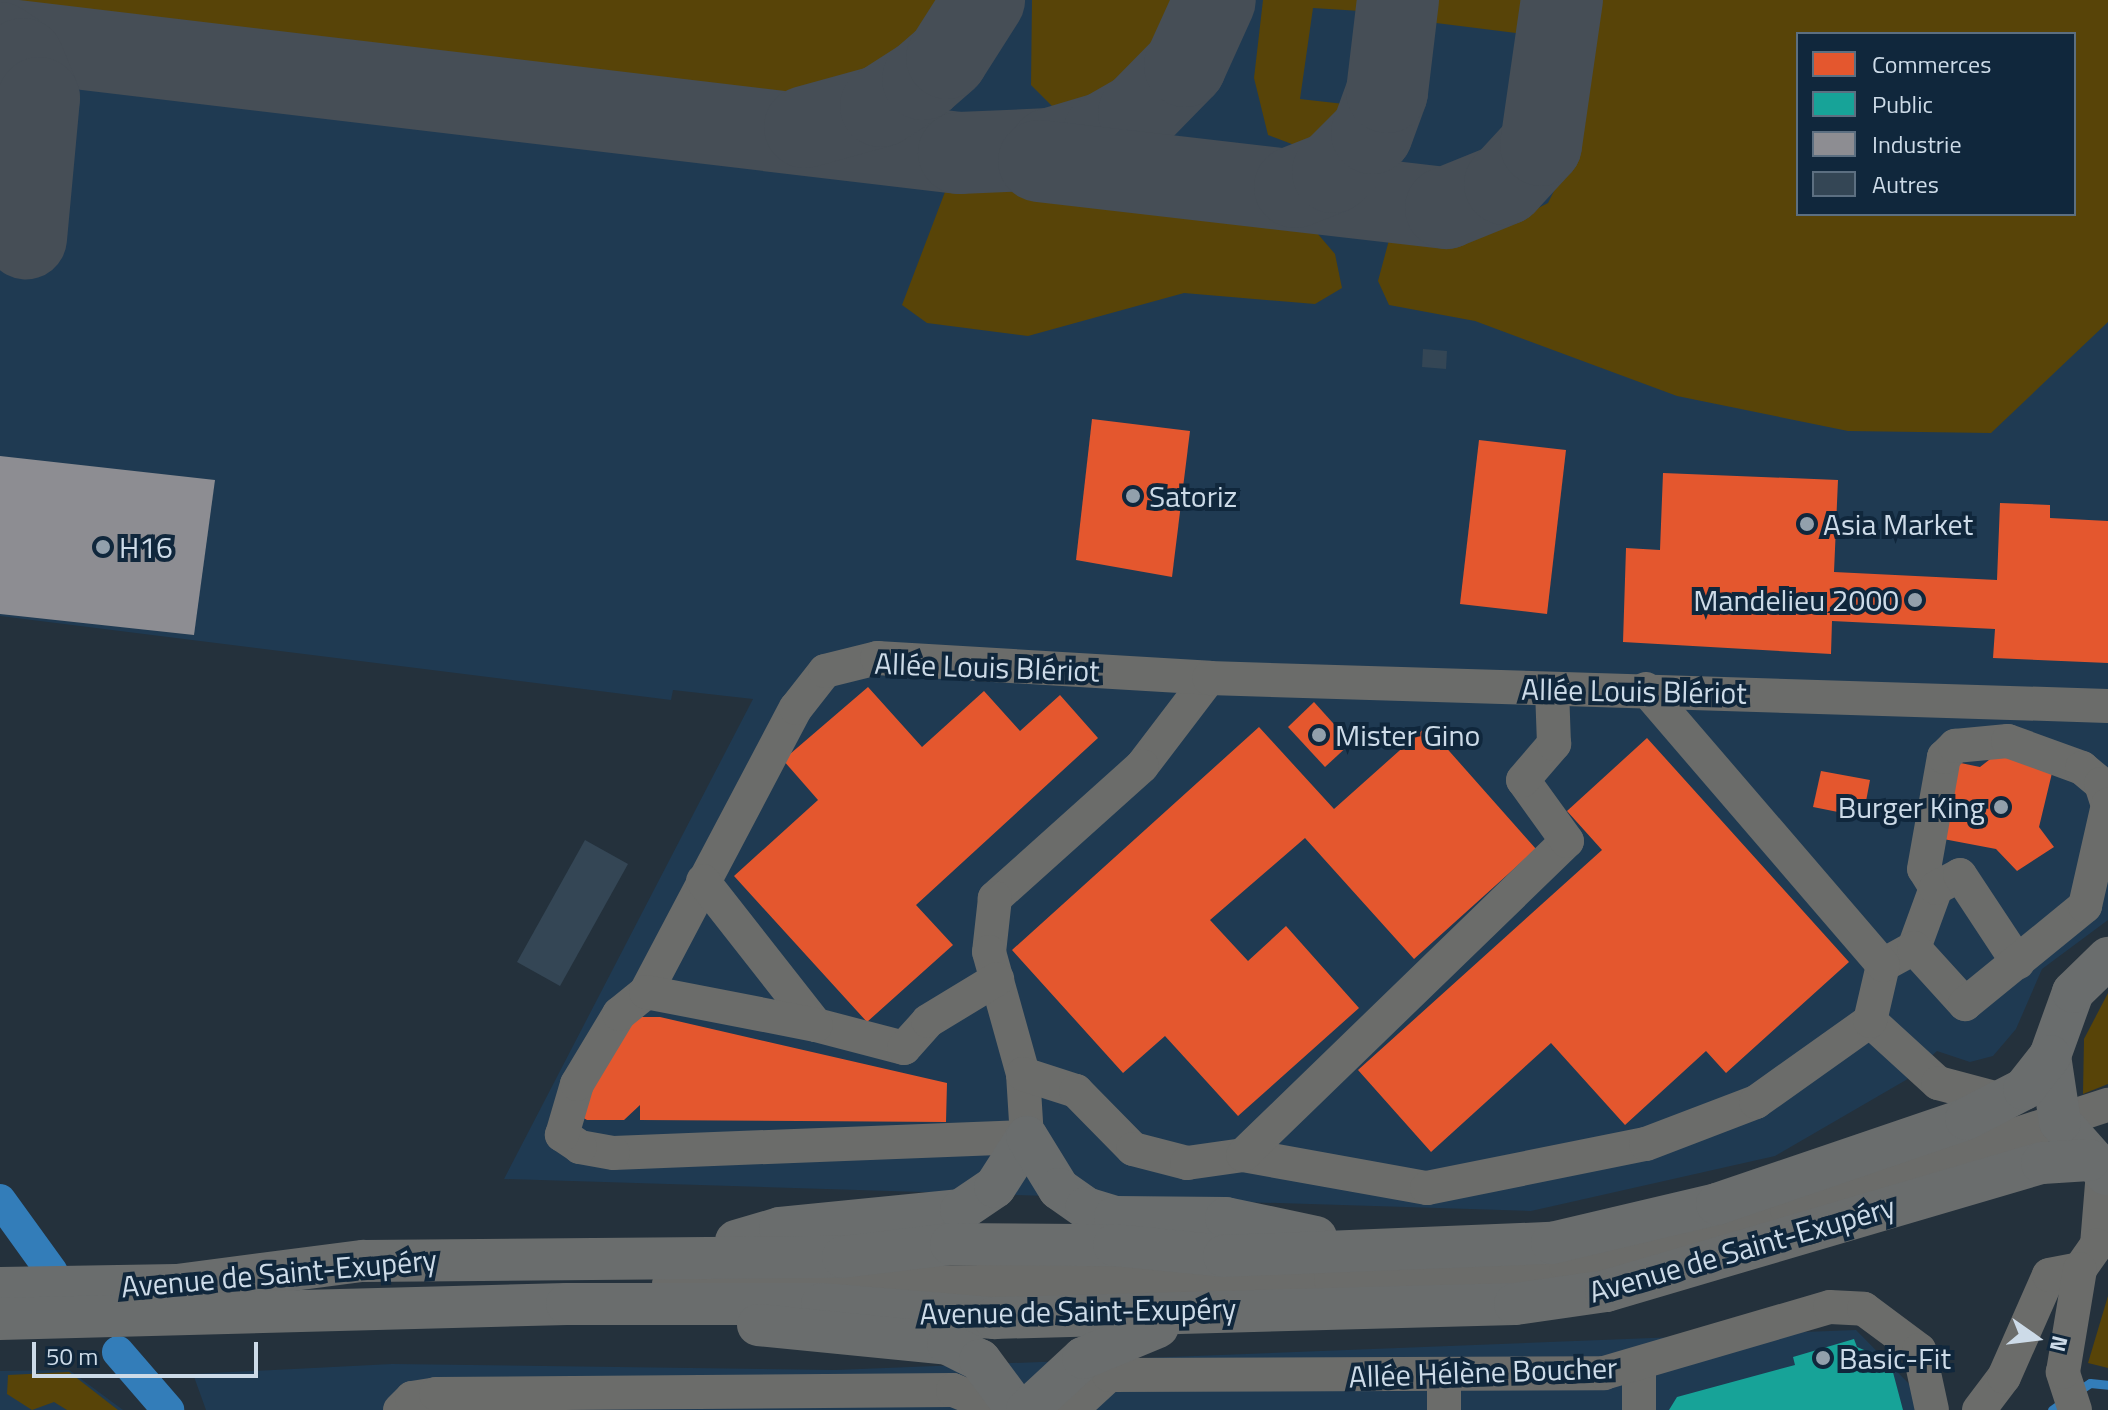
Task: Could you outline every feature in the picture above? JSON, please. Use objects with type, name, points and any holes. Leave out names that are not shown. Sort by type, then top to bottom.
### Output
[{"type":"main road","points":[[2100,1169],[2060,1122],[2050,1056],[2073,992],[2108,958]]},
{"type":"main road","name":"Avenue de Saint-Exupéry","points":[[0,1288],[177,1285],[363,1261],[854,1256],[951,1244],[1114,1245],[1224,1256],[1494,1248],[1606,1233],[1966,1119],[2006,1101],[2050,1056]]},
{"type":"main road","points":[[668,1256],[780,1228],[961,1210],[995,1187],[1027,1137],[1059,1189],[1086,1208],[1115,1217],[1226,1218],[1373,1251]]},
{"type":"main road","name":"Avenue de Saint-Exupéry","points":[[0,1319],[663,1304],[834,1305],[994,1318],[1515,1304],[1606,1291],[2042,1163],[2100,1169]]},
{"type":"main road","points":[[663,1304],[787,1331],[875,1332],[948,1344],[980,1360],[1017,1410]]},
{"type":"main road","points":[[1027,1410],[1064,1372],[1105,1345],[1220,1310]]},
{"type":"street","name":"Allée Louis Blériot","points":[[1027,1137],[613,1153],[580,1147],[562,1135],[567,1107],[619,1014],[646,992],[796,708],[825,671],[877,658],[1209,678],[1552,690],[1646,689],[2108,706]]},
{"type":"street","points":[[1027,1137],[1023,1074],[989,952],[995,898],[1142,766],[1209,678]]},
{"type":"street","points":[[1646,689],[1883,965]]},
{"type":"street","points":[[1243,1155],[1567,841],[1523,780],[1554,744],[1552,690]]},
{"type":"street","points":[[1914,948],[1965,1004],[2076,917],[2101,876],[2108,806],[2101,784],[2082,768],[2008,741],[1955,746],[1944,757],[1924,869],[1936,888]]},
{"type":"street","points":[[1023,1074],[1076,1091],[1133,1149],[1187,1163],[1243,1155],[1427,1188],[1646,1144],[1756,1102],[1870,1021],[1883,965],[1914,948],[1936,888],[1960,875],[2018,963]]},
{"type":"street","points":[[703,881],[816,1025]]},
{"type":"street","points":[[646,992],[816,1025],[904,1048],[928,1021],[997,979]]},
{"type":"street","points":[[1870,1021],[1938,1083],[2006,1101]]},
{"type":"street","points":[[0,1304],[922,1281],[1331,1280],[1566,1265],[1893,1176],[2108,1105]]},
{"type":"street","points":[[1893,1176],[1966,1119]]},
{"type":"street","points":[[2075,1410],[2063,1372],[2095,1252],[2100,1169]]},
{"type":"street","points":[[1979,1410],[2004,1377],[2049,1275],[2095,1252]]},
{"type":"street","points":[[746,1256],[777,1272],[922,1281]]},
{"type":"street","name":"Allée Hélène Boucher","points":[[1071,1410],[1109,1375],[1444,1394],[1604,1373],[1830,1307],[1864,1309],[1919,1350],[1932,1410]]},
{"type":"street","points":[[1639,1365],[1639,1410]]},
{"type":"street","points":[[400,1410],[412,1398],[436,1394],[953,1390],[1004,1410]]},
{"type":"shaded area","points":[[0,0],[2108,0],[2108,920],[2042,969],[2016,1029],[1993,1056],[1970,1062],[1937,1051],[1906,1080],[1775,1156],[1531,1211],[504,1179],[753,699],[673,690],[671,700],[0,616]]},
{"type":"shaded area","points":[[0,0],[940,0],[914,41],[859,79],[790,96]]},
{"type":"shaded area","points":[[1032,0],[1182,0],[1147,64],[1060,114],[1031,85]]},
{"type":"shaded area","points":[[1263,0],[1362,0],[1360,11],[1313,8],[1300,99],[1344,104],[1333,127],[1305,149],[1268,135],[1254,78]]},
{"type":"shaded area","points":[[1430,0],[1529,0],[1524,34],[1428,22]]},
{"type":"shaded area","points":[[1598,0],[2108,0],[2108,322],[1991,433],[1848,431],[1677,396],[1475,321],[1389,305],[1378,281],[1389,240],[1480,238],[1548,203],[1580,139]]},
{"type":"shaded area","points":[[948,184],[1311,226],[1335,254],[1342,288],[1315,304],[1184,293],[1028,336],[927,323],[902,305]]},
{"type":"shaded area","points":[[2108,993],[2108,1084],[2083,1094],[2084,1039]]},
{"type":"shaded area","points":[[2108,1296],[2108,1368],[2088,1363]]},
{"type":"shaded area","points":[[1856,1330],[1918,1393],[1916,1410],[206,1410],[193,1374],[392,1364],[835,1370]]},
{"type":"shaded area","points":[[69,1370],[123,1410],[0,1410],[0,1371]]},
{"type":"shaded area","points":[[69,1372],[118,1410],[67,1410],[54,1402],[32,1410],[7,1394],[8,1375]]},
{"type":"building: Commerces","name":"Satoriz","points":[[1092,419],[1190,431],[1172,577],[1076,560]]},
{"type":"building: Commerces","points":[[1479,440],[1566,450],[1547,614],[1460,604]]},
{"type":"building: Commerces","points":[[1663,473],[1838,480],[1834,572],[1997,580],[2000,503],[2050,505],[2050,518],[2108,521],[2108,663],[1993,658],[1995,629],[1832,621],[1831,654],[1623,642],[1626,548],[1660,550]]},
{"type":"building: Commerces","points":[[868,687],[922,747],[984,691],[1020,731],[1060,695],[1098,738],[916,905],[953,945],[867,1022],[734,876],[818,800],[783,760]]},
{"type":"building: Commerces","name":"Mister Gino","points":[[1314,702],[1351,743],[1325,767],[1288,727]]},
{"type":"building: Commerces","points":[[1427,726],[1536,849],[1414,959],[1305,838],[1210,920],[1248,961],[1286,926],[1359,1008],[1238,1116],[1165,1036],[1123,1073],[1012,950],[1259,727],[1334,809]]},
{"type":"building: Commerces","points":[[1647,738],[1849,962],[1726,1073],[1706,1051],[1625,1125],[1551,1043],[1431,1152],[1358,1070],[1602,850],[1567,811]]},
{"type":"building: Commerces","points":[[2003,749],[2052,773],[2039,827],[2054,847],[2017,871],[1996,849],[1938,838],[1951,761],[1980,767]]},
{"type":"building: Commerces","points":[[1821,771],[1870,780],[1863,817],[1813,807]]},
{"type":"building: Commerces","points":[[625,1017],[660,1017],[947,1083],[946,1122],[640,1120],[640,1105],[624,1120],[587,1120],[573,1112]]},
{"type":"building: Public","points":[[1854,1339],[1857,1347],[1890,1361],[1903,1410],[1669,1410],[1677,1397],[1795,1365],[1793,1357]]},
{"type":"building: Industrie","name":"H16","points":[[0,456],[215,480],[194,635],[0,614]]},
{"type":"building: Autres","points":[[1423,349],[1447,351],[1446,369],[1422,367]]},
{"type":"building: Autres","points":[[585,840],[628,864],[560,986],[517,962]]},
{"type":"waterway","points":[[0,1200],[52,1272]]},
{"type":"waterway","points":[[118,1352],[168,1410]]},
{"type":"waterway","points":[[2078,1391],[2090,1383],[2108,1385]]},
{"type":"waterway","points":[[2052,1410],[2066,1400]]},
{"type":"taxiway","points":[[805,127],[881,106],[923,79],[947,58],[984,0]]},
{"type":"taxiway","points":[[0,39],[959,153],[1050,149],[1104,133],[1139,113],[1185,66],[1215,0]]},
{"type":"taxiway","points":[[1295,187],[1333,172],[1372,133],[1387,92],[1398,0]]},
{"type":"taxiway","points":[[1039,161],[1446,208],[1505,184],[1541,145],[1562,0]]},
{"type":"taxiway","points":[[0,43],[23,59],[39,98],[26,238]]},
{"type":"place","name":"Satoriz","points":[[1133,496]]},
{"type":"place","name":"Asia Market","points":[[1807,524]]},
{"type":"place","name":"H16","points":[[103,547]]},
{"type":"place","name":"Mandelieu 2000","points":[[1915,600]]},
{"type":"place","name":"Mister Gino","points":[[1319,735]]},
{"type":"place","name":"Burger King","points":[[2001,807]]},
{"type":"place","name":"Basic-Fit","points":[[1823,1358]]}]
